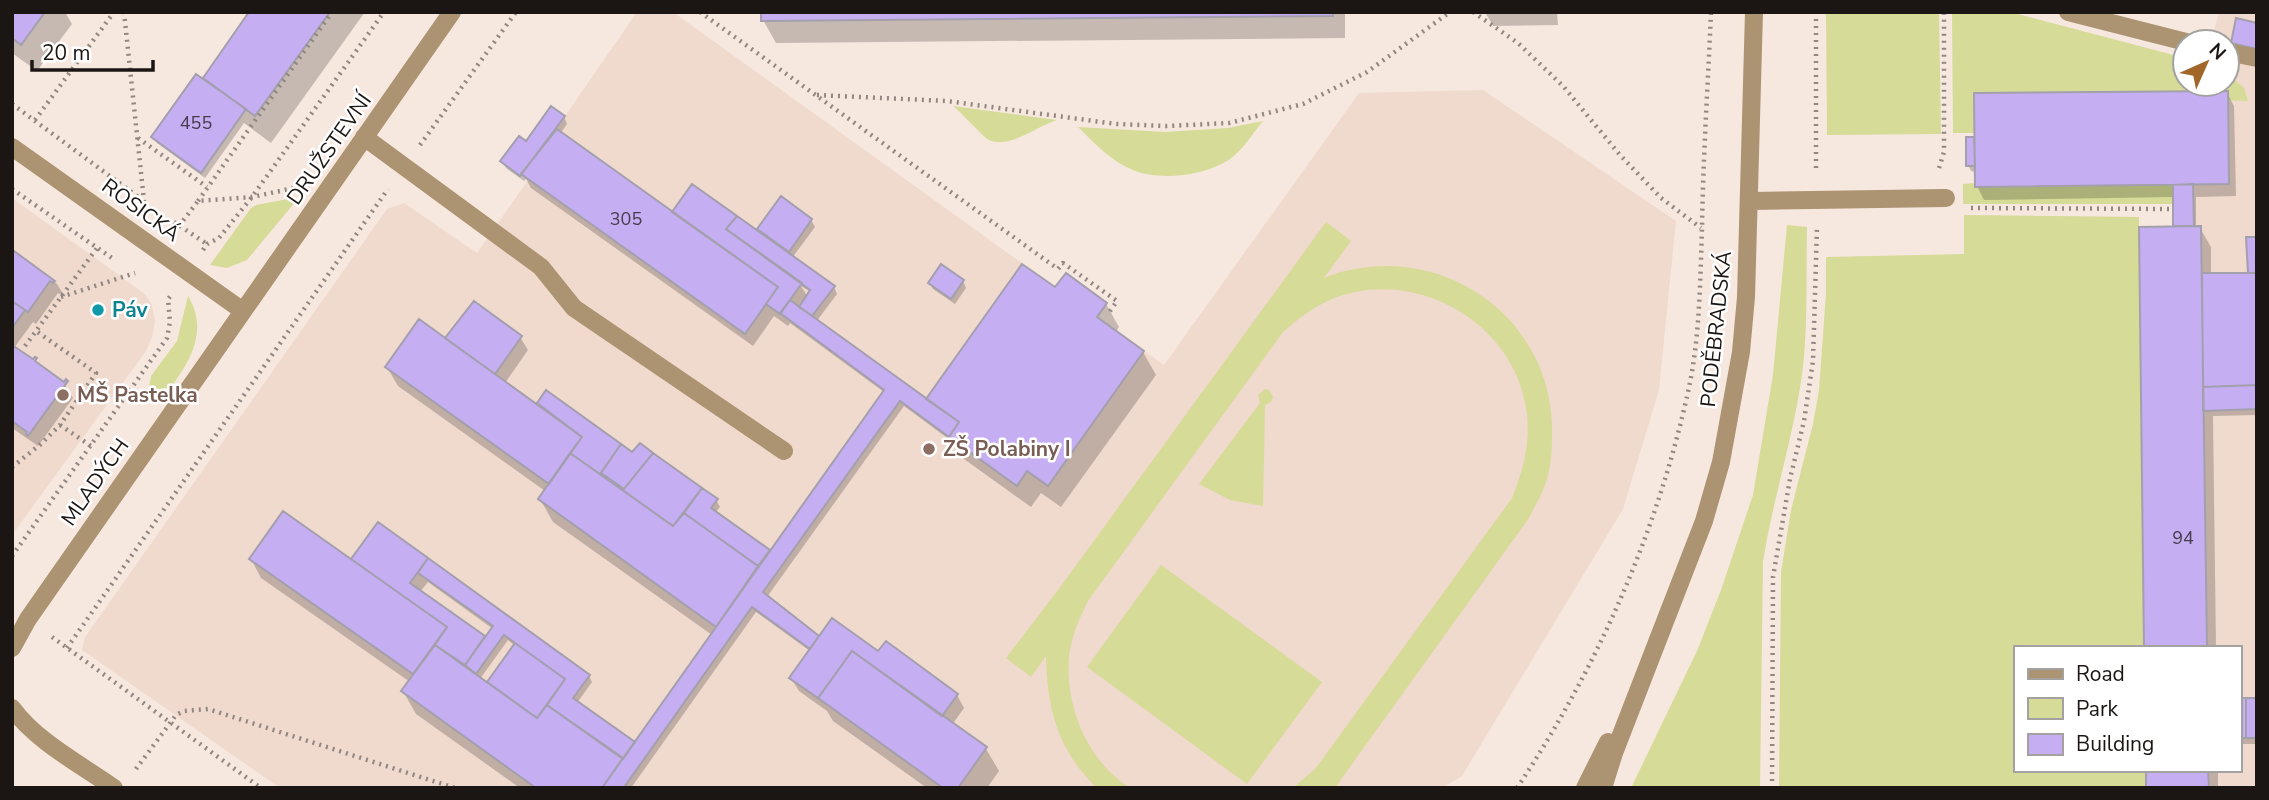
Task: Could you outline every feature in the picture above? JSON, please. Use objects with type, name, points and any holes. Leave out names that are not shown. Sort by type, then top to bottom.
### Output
[{"type":"street","name":"DRUŽSTEVNÍ","points":[[243,311],[452,12]]},
{"type":"street","name":"PODĚBRADSKÁ","points":[[1603,788],[1704,521],[1721,462],[1741,352],[1746,297],[1751,201],[1754,12]]},
{"type":"street","points":[[2068,12],[2171,38]]},
{"type":"street","points":[[364,137],[541,267],[574,309],[784,451]]},
{"type":"street","name":"ROSICKÁ","points":[[12,147],[243,311]]},
{"type":"street","points":[[1751,201],[1937,198]]},
{"type":"street","name":"MLADÝCH","points":[[12,648],[28,619],[243,311]]},
{"type":"street","name":"PODĚBRADSKÁ","points":[[1585,788],[1659,639]]},
{"type":"street","points":[[12,708],[25,724],[52,746],[114,788]]},
{"type":"path","points":[[35,120],[114,12]]},
{"type":"path","points":[[124,12],[144,201]]},
{"type":"path","points":[[179,226],[332,12]]},
{"type":"path","points":[[168,299],[207,244],[219,238],[252,197],[384,12]]},
{"type":"path","points":[[67,648],[404,166],[516,12]]},
{"type":"path","points":[[700,12],[1058,269],[1063,263],[1117,301],[1108,314]]},
{"type":"path","points":[[817,94],[947,101],[1116,124],[1167,126],[1229,123],[1303,104],[1367,72],[1450,12]]},
{"type":"path","points":[[1473,12],[1518,43],[1563,86],[1620,155],[1661,198],[1702,229]]},
{"type":"path","points":[[1517,788],[1568,706],[1624,593],[1659,498],[1688,390],[1701,292],[1711,12]]},
{"type":"path","points":[[1772,788],[1773,577],[1790,480],[1804,422],[1813,361],[1818,250],[1816,12]]},
{"type":"path","points":[[1944,12],[1944,152],[1937,198],[1941,209],[2173,209]]},
{"type":"path","points":[[12,104],[153,207]]},
{"type":"path","points":[[137,137],[207,187]]},
{"type":"path","points":[[198,201],[252,197],[335,179]]},
{"type":"path","points":[[12,189],[116,260]]},
{"type":"path","points":[[171,219],[207,244]]},
{"type":"path","points":[[25,346],[97,248]]},
{"type":"path","points":[[125,267],[143,279]]},
{"type":"path","points":[[60,297],[135,273]]},
{"type":"path","points":[[12,556],[167,338],[170,322],[168,299],[159,290]]},
{"type":"path","points":[[12,467],[61,425],[96,373],[36,331]]},
{"type":"path","points":[[61,425],[90,446]]},
{"type":"path","points":[[28,619],[261,788]]},
{"type":"path","points":[[130,777],[176,715],[184,711],[208,709],[455,788]]},
{"type":"shaded area","name":"ZŠ Polabiny I","points":[[637,12],[673,12],[1055,287],[1066,273],[1107,303],[1098,318],[1164,365],[1359,93],[1483,90],[1676,221],[1659,390],[1623,509],[1462,776],[1442,788],[280,788],[82,650],[85,637],[387,209],[404,203],[477,253],[528,180],[500,161],[519,136],[526,141],[551,106],[565,116]]},
{"type":"shaded area","points":[[2219,12],[2257,12],[2257,788],[2146,788],[2146,772],[2241,772],[2241,646],[2144,646],[2139,227],[2173,226],[2173,185],[1975,187],[1974,93],[2171,86],[2171,98],[2241,98],[2241,28],[2215,28]]},
{"type":"shaded area","name":"MŠ Pastelka","points":[[12,198],[145,294],[151,303],[155,320],[153,335],[146,351],[12,535]]},
{"type":"green space","points":[[1826,12],[1939,12],[1941,134],[1827,135]]},
{"type":"green space","points":[[1952,12],[2010,12],[2171,54],[2171,98],[2241,98],[2241,85],[2248,101],[1974,93],[1974,133],[1953,133]]},
{"type":"green space","points":[[953,106],[1057,120],[1006,142],[997,142],[989,140]]},
{"type":"green space","points":[[1263,121],[1242,148],[1227,161],[1206,170],[1168,176],[1125,167],[1104,152],[1078,127],[1165,132],[1228,128]]},
{"type":"green space","points":[[1975,183],[1975,187],[2173,185],[2173,204],[1963,204],[1963,184]]},
{"type":"green space","points":[[293,198],[296,201],[247,260],[227,268],[210,265],[251,208]]},
{"type":"green space","points":[[1964,215],[2139,217],[2144,646],[2014,646],[2014,772],[2146,772],[2146,788],[1779,788],[1781,572],[1791,510],[1819,390],[1826,257],[1964,254]]},
{"type":"green space","points":[[1326,222],[1351,241],[1324,278],[1364,268],[1404,267],[1442,276],[1477,293],[1507,317],[1530,348],[1546,385],[1552,440],[1550,466],[1543,489],[1529,518],[1337,785],[1334,788],[1293,788],[1316,768],[1512,498],[1522,468],[1527,437],[1527,415],[1519,382],[1505,354],[1483,329],[1458,310],[1428,297],[1397,290],[1364,290],[1332,299],[1300,318],[1283,332],[1088,601],[1074,635],[1069,657],[1075,713],[1091,748],[1102,763],[1130,788],[1097,788],[1073,759],[1057,728],[1049,693],[1046,656],[1031,677],[1006,658]]},
{"type":"green space","points":[[1787,225],[1807,227],[1806,332],[1799,392],[1763,562],[1760,788],[1631,788],[1697,651],[1753,495],[1773,375]]},
{"type":"green space","points":[[188,296],[197,320],[191,355],[171,387],[152,391],[149,387],[151,376],[177,341]]},
{"type":"green space","points":[[1265,389],[1269,390],[1273,397],[1271,402],[1265,405],[1263,506],[1230,500],[1199,484],[1260,403],[1258,395]]},
{"type":"green space","points":[[1161,565],[1322,682],[1247,784],[1087,667]]},
{"type":"building","points":[[12,12],[45,12],[21,45],[12,38]]},
{"type":"building","points":[[249,12],[330,12],[255,116],[203,78]]},
{"type":"building","points":[[761,12],[1333,12],[1333,16],[761,21]]},
{"type":"building","points":[[2236,18],[2257,23],[2257,49],[2241,45],[2241,28],[2234,28]]},
{"type":"building","points":[[196,74],[246,109],[201,173],[151,137]]},
{"type":"building","points":[[2171,91],[2171,98],[2228,98],[2229,184],[1975,187],[1974,93]]},
{"type":"building","points":[[551,106],[565,116],[520,176],[500,161],[519,136],[526,141]]},
{"type":"building","points":[[557,129],[778,287],[745,334],[521,174]]},
{"type":"building","points":[[1966,137],[1974,137],[1975,166],[1966,166]]},
{"type":"building","points":[[692,184],[737,216],[726,229],[802,283],[780,314],[766,304],[778,287],[672,212]]},
{"type":"building","points":[[2193,184],[2194,226],[2173,226],[2173,185]]},
{"type":"building","points":[[781,196],[812,219],[789,252],[757,229]]},
{"type":"building","points":[[737,216],[835,286],[812,316],[799,307],[810,290],[726,229]]},
{"type":"building","points":[[2201,226],[2207,646],[2144,646],[2139,227]]},
{"type":"building","points":[[2246,237],[2257,237],[2257,273],[2248,273]]},
{"type":"building","points":[[14,251],[55,281],[50,281],[28,312],[12,301]]},
{"type":"building","points":[[941,264],[964,280],[951,299],[928,283]]},
{"type":"building","points":[[1022,264],[1055,287],[1066,273],[1107,303],[1097,317],[1144,351],[1048,486],[1027,471],[1017,486],[949,437],[959,422],[926,399]]},
{"type":"building","points":[[2202,273],[2257,273],[2257,385],[2203,387]]},
{"type":"building","points":[[790,300],[959,422],[949,437],[900,401],[763,592],[819,636],[810,649],[752,607],[625,786],[627,788],[602,788],[884,390],[780,313]]},
{"type":"building","points":[[12,301],[25,310],[12,328]]},
{"type":"building","points":[[474,301],[522,336],[495,374],[445,338]]},
{"type":"building","points":[[419,319],[582,437],[549,484],[385,367]]},
{"type":"building","points":[[12,345],[33,359],[37,358],[35,361],[64,382],[66,379],[68,381],[28,436],[27,432],[12,421]]},
{"type":"building","points":[[2257,385],[2257,409],[2203,411],[2203,387]]},
{"type":"building","points":[[546,390],[621,444],[600,474],[570,453],[582,437],[537,403]]},
{"type":"building","points":[[640,443],[653,453],[624,489],[601,473],[621,444],[632,452]]},
{"type":"building","points":[[570,453],[673,526],[684,513],[758,566],[716,627],[538,499]]},
{"type":"building","points":[[653,453],[702,488],[673,526],[600,474],[624,489]]},
{"type":"building","points":[[702,488],[718,499],[711,508],[770,550],[758,566],[684,513]]},
{"type":"building","points":[[283,511],[447,627],[413,674],[249,559]]},
{"type":"building","points":[[378,522],[428,558],[410,583],[485,636],[465,665],[435,645],[447,627],[351,559]]},
{"type":"building","points":[[428,558],[590,675],[573,698],[635,742],[623,759],[547,705],[565,679],[504,635],[476,674],[465,665],[493,626],[418,573]]},
{"type":"building","points":[[832,618],[878,651],[886,641],[958,694],[942,716],[852,651],[818,698],[789,678]]},
{"type":"building","points":[[515,643],[565,679],[537,718],[487,682]]},
{"type":"building","points":[[435,645],[537,718],[547,705],[623,758],[602,788],[536,788],[401,691]]},
{"type":"building","points":[[852,651],[987,747],[958,788],[943,788],[818,698]]},
{"type":"building","points":[[2241,698],[2246,698],[2246,738],[2241,738]]},
{"type":"building","points":[[2246,698],[2257,698],[2257,738],[2246,738]]},
{"type":"building","points":[[2146,772],[2208,772],[2209,788],[2146,788]]},
{"type":"place","name":"Páv","points":[[98,310]]},
{"type":"place","name":"MŠ Pastelka","points":[[63,395]]},
{"type":"place","name":"ZŠ Polabiny I","points":[[929,449]]}]
